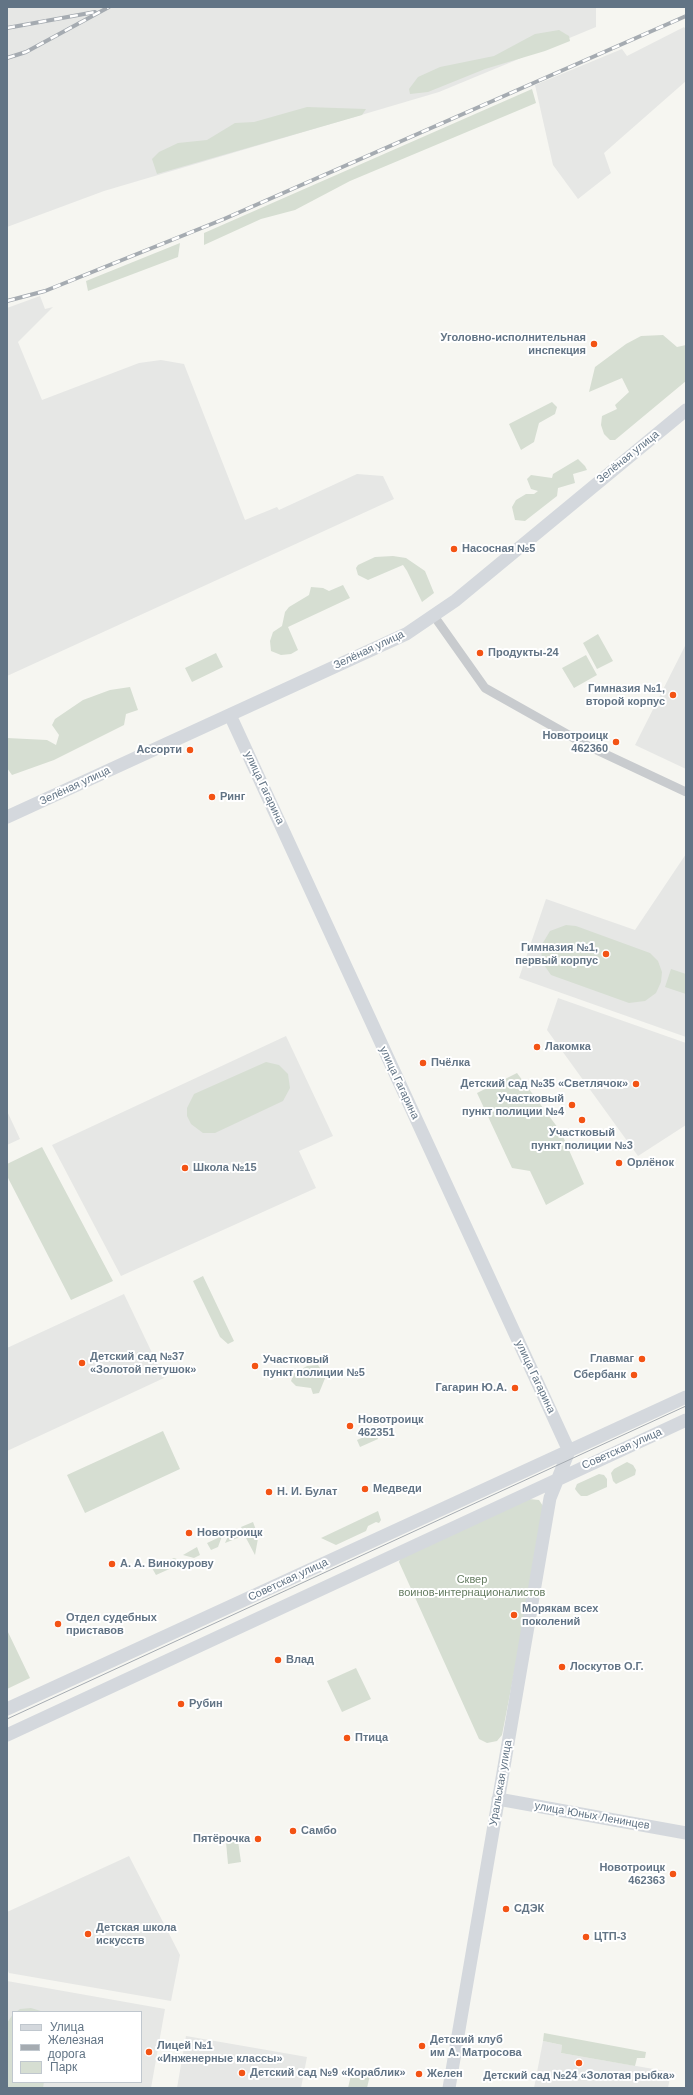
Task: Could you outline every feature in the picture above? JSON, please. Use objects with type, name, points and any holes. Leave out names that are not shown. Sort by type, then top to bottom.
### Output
[{"type":"main road","name":"Зелёная улица","points":[[7,817],[406,634],[434,616],[686,410]]},
{"type":"main road","name":"улица Гагарина","points":[[230,715],[569,1451]]},
{"type":"main road","name":"Советская улица","points":[[7,1709],[686,1396]]},
{"type":"main road","name":"Советская улица","points":[[7,1735],[686,1420]]},
{"type":"main road","name":"Советская улица","points":[[558,1479],[569,1451]]},
{"type":"main road","name":"Уральская улица","points":[[449,2088],[550,1498],[558,1479]]},
{"type":"main road","name":"улица Юных Ленинцев","points":[[498,1799],[686,1832]]},
{"type":"street","points":[[434,616],[485,688],[588,746],[686,792]]},
{"type":"shaded area","points":[[7,7],[596,7],[596,27],[439,92],[104,191],[7,227]]},
{"type":"shaded area","points":[[684,27],[686,30],[686,81],[604,153],[611,173],[578,199],[553,165],[535,85],[622,49],[627,56]]},
{"type":"shaded area","points":[[40,296],[45,309],[53,307],[18,342],[42,400],[139,363],[161,360],[184,364],[245,520],[277,507],[279,510],[357,474],[383,476],[394,499],[7,676],[7,308]]},
{"type":"shaded area","name":"Гимназия №1, второй корпус","points":[[686,644],[686,769],[635,745]]},
{"type":"shaded area","name":"Гимназия №1, первый корпус","points":[[686,854],[686,1037],[519,978],[546,899],[635,930]]},
{"type":"shaded area","name":"Детский сад №35 «Светлячок»","points":[[558,998],[686,1043],[686,1125],[638,1156],[547,1030]]},
{"type":"shaded area","name":"Школа №15","points":[[286,1036],[333,1136],[299,1151],[316,1188],[121,1276],[52,1145]]},
{"type":"shaded area","points":[[7,1111],[20,1139],[7,1145]]},
{"type":"shaded area","name":"Детский сад №37 «Золотой петушок»","points":[[124,1294],[164,1378],[7,1451],[7,1348]]},
{"type":"shaded area","name":"Детская школа искусств","points":[[129,1856],[180,1955],[171,2001],[9,1973],[7,1969],[7,1912]]},
{"type":"shaded area","name":"Лицей №1 «Инженерные классы»","points":[[7,1981],[165,2009],[151,2088],[7,2088]]},
{"type":"shaded area","name":"Детский сад №9 «Кораблик»","points":[[186,2036],[307,2057],[301,2088],[177,2088]]},
{"type":"shaded area","name":"Детский сад №24 «Золотая рыбка»","points":[[543,2041],[562,2045],[561,2053],[671,2072],[668,2088],[534,2088]]},
{"type":"green space","points":[[559,30],[569,36],[570,41],[545,51],[485,69],[428,92],[410,94],[409,89],[418,77],[440,67],[494,56],[535,34]]},
{"type":"green space","points":[[532,89],[536,103],[350,181],[295,210],[261,219],[204,245],[204,233]]},
{"type":"green space","points":[[307,107],[366,109],[362,115],[157,174],[152,159],[159,152],[178,143],[207,140],[235,123],[254,122]]},
{"type":"green space","points":[[180,243],[178,257],[88,291],[86,281]]},
{"type":"green space","points":[[663,335],[677,347],[686,345],[686,381],[615,440],[610,440],[604,434],[601,425],[602,416],[617,409],[615,405],[629,392],[622,378],[589,392],[595,367],[626,344],[641,336]]},
{"type":"green space","points":[[552,402],[557,407],[555,414],[539,423],[534,442],[521,450],[509,424]]},
{"type":"green space","points":[[578,459],[587,470],[573,474],[575,483],[558,488],[557,496],[525,521],[515,520],[512,507],[516,500],[526,494],[534,494],[538,491],[531,489],[527,479],[531,475],[552,478],[553,474]]},
{"type":"green space","points":[[393,556],[406,558],[425,571],[434,593],[422,602],[403,565],[368,580],[358,575],[356,568],[358,565],[375,557]]},
{"type":"green space","points":[[343,585],[350,598],[288,627],[298,650],[291,654],[281,655],[271,651],[270,641],[273,632],[282,626],[285,612],[289,607],[309,595],[311,587],[323,588],[329,591]]},
{"type":"green space","points":[[598,634],[613,661],[597,669],[583,643]]},
{"type":"green space","points":[[216,653],[223,667],[192,682],[185,668]]},
{"type":"green space","points":[[586,655],[597,675],[574,688],[562,668]]},
{"type":"green space","points":[[130,687],[138,710],[126,714],[124,725],[54,760],[12,775],[7,768],[7,738],[47,740],[56,745],[59,735],[52,725],[55,719],[83,700],[110,690]]},
{"type":"green space","points":[[566,925],[576,926],[650,953],[658,961],[662,972],[661,982],[656,993],[645,1001],[629,1003],[551,975],[542,962],[541,946],[550,931]]},
{"type":"green space","points":[[671,969],[686,974],[686,994],[665,987]]},
{"type":"green space","points":[[266,1062],[279,1065],[288,1074],[290,1088],[283,1101],[215,1133],[203,1133],[191,1124],[187,1116],[187,1108],[194,1094]]},
{"type":"green space","points":[[517,1073],[561,1132],[584,1184],[546,1205],[530,1171],[512,1168],[477,1093]]},
{"type":"green space","points":[[42,1147],[113,1281],[71,1300],[7,1176],[7,1164]]},
{"type":"green space","points":[[203,1276],[234,1341],[228,1344],[220,1337],[193,1281]]},
{"type":"green space","points":[[318,1365],[326,1376],[319,1393],[313,1394],[311,1388],[296,1386],[291,1381],[294,1373],[307,1366]]},
{"type":"green space","points":[[163,1431],[180,1469],[85,1513],[67,1475]]},
{"type":"green space","points":[[375,1432],[378,1439],[360,1447],[357,1440]]},
{"type":"green space","points":[[627,1462],[633,1465],[636,1470],[635,1475],[616,1484],[613,1481],[611,1473],[614,1469]]},
{"type":"green space","points":[[599,1474],[604,1475],[607,1479],[607,1487],[587,1496],[581,1496],[575,1489],[577,1484]]},
{"type":"green space","name":"Сквер воинов-интернационалистов","points":[[529,1499],[539,1500],[543,1506],[521,1638],[502,1735],[497,1741],[487,1743],[479,1739],[399,1562],[401,1557]]},
{"type":"green space","points":[[378,1511],[381,1520],[379,1523],[376,1522],[368,1526],[366,1531],[336,1545],[321,1538]]},
{"type":"green space","points":[[253,1522],[256,1530],[245,1535],[241,1527]]},
{"type":"green space","points":[[236,1529],[240,1537],[225,1543],[230,1532]]},
{"type":"green space","points":[[259,1533],[255,1555],[246,1538]]},
{"type":"green space","points":[[222,1536],[218,1547],[211,1550],[207,1543]]},
{"type":"green space","points":[[197,1547],[200,1555],[194,1558],[183,1555]]},
{"type":"green space","points":[[174,1558],[185,1562],[156,1575],[152,1568]]},
{"type":"green space","points":[[7,1630],[30,1678],[7,1689]]},
{"type":"green space","points":[[356,1668],[371,1699],[342,1712],[327,1681]]},
{"type":"green space","points":[[238,1841],[241,1862],[228,1864],[226,1842]]},
{"type":"green space","points":[[31,2008],[41,2011],[17,2011],[20,2009]]},
{"type":"green space","points":[[12,2016],[12,2083],[44,2083],[43,2088],[7,2088],[7,2023]]},
{"type":"green space","points":[[544,2033],[646,2052],[645,2058],[637,2058],[635,2066],[561,2053],[562,2045],[543,2041]]},
{"type":"green space","points":[[355,2069],[367,2071],[370,2075],[367,2088],[348,2088],[352,2071]]},
{"type":"tram line","points":[[7,1719],[686,1406]]},
{"type":"railway","points":[[7,58],[26,52],[109,7]]},
{"type":"railway","points":[[7,28],[95,12]]},
{"type":"railway","points":[[7,301],[45,291],[224,219],[686,16]]},
{"type":"place","name":"Уголовно-исполнительная инспекция","points":[[594,344]]},
{"type":"place","name":"Насосная №5","points":[[454,549]]},
{"type":"place","name":"Продукты-24","points":[[480,653]]},
{"type":"place","name":"Гимназия №1, второй корпус","points":[[673,695]]},
{"type":"place","name":"Новотроицк 462360","points":[[616,742]]},
{"type":"place","name":"Ассорти","points":[[190,750]]},
{"type":"place","name":"Ринг","points":[[212,797]]},
{"type":"place","name":"Гимназия №1, первый корпус","points":[[606,954]]},
{"type":"place","name":"Лакомка","points":[[537,1047]]},
{"type":"place","name":"Пчёлка","points":[[423,1063]]},
{"type":"place","name":"Детский сад №35 «Светлячок»","points":[[636,1084]]},
{"type":"place","name":"Участковый пункт полиции №4","points":[[572,1105]]},
{"type":"place","name":"Участковый пункт полиции №3","points":[[582,1120]]},
{"type":"place","name":"Орлёнок","points":[[619,1163]]},
{"type":"place","name":"Школа №15","points":[[185,1168]]},
{"type":"place","name":"Главмаг","points":[[642,1359]]},
{"type":"place","name":"Детский сад №37 «Золотой петушок»","points":[[82,1363]]},
{"type":"place","name":"Участковый пункт полиции №5","points":[[255,1366]]},
{"type":"place","name":"Сбербанк","points":[[634,1375]]},
{"type":"place","name":"Гагарин Ю.А.","points":[[515,1388]]},
{"type":"place","name":"Новотроицк 462351","points":[[350,1426]]},
{"type":"place","name":"Медведи","points":[[365,1489]]},
{"type":"place","name":"Н. И. Булат","points":[[269,1492]]},
{"type":"place","name":"Новотроицк","points":[[189,1533]]},
{"type":"place","name":"А. А. Винокурову","points":[[112,1564]]},
{"type":"place","name":"Морякам всех поколений","points":[[514,1615]]},
{"type":"place","name":"Отдел судебных приставов","points":[[58,1624]]},
{"type":"place","name":"Влад","points":[[278,1660]]},
{"type":"place","name":"Лоскутов О.Г.","points":[[562,1667]]},
{"type":"place","name":"Рубин","points":[[181,1704]]},
{"type":"place","name":"Птица","points":[[347,1738]]},
{"type":"place","name":"Самбо","points":[[293,1831]]},
{"type":"place","name":"Пятёрочка","points":[[258,1839]]},
{"type":"place","name":"Новотроицк 462363","points":[[673,1874]]},
{"type":"place","name":"СДЭК","points":[[506,1909]]},
{"type":"place","name":"Детская школа искусств","points":[[88,1934]]},
{"type":"place","name":"ЦТП-3","points":[[586,1937]]},
{"type":"place","name":"Детский клуб им А. Матросова","points":[[422,2046]]},
{"type":"place","name":"Лицей №1 «Инженерные классы»","points":[[149,2052]]},
{"type":"place","name":"Детский сад №24 «Золотая рыбка»","points":[[579,2063]]},
{"type":"place","name":"Детский сад №9 «Кораблик»","points":[[242,2073]]},
{"type":"place","name":"Желен","points":[[419,2074]]}]
